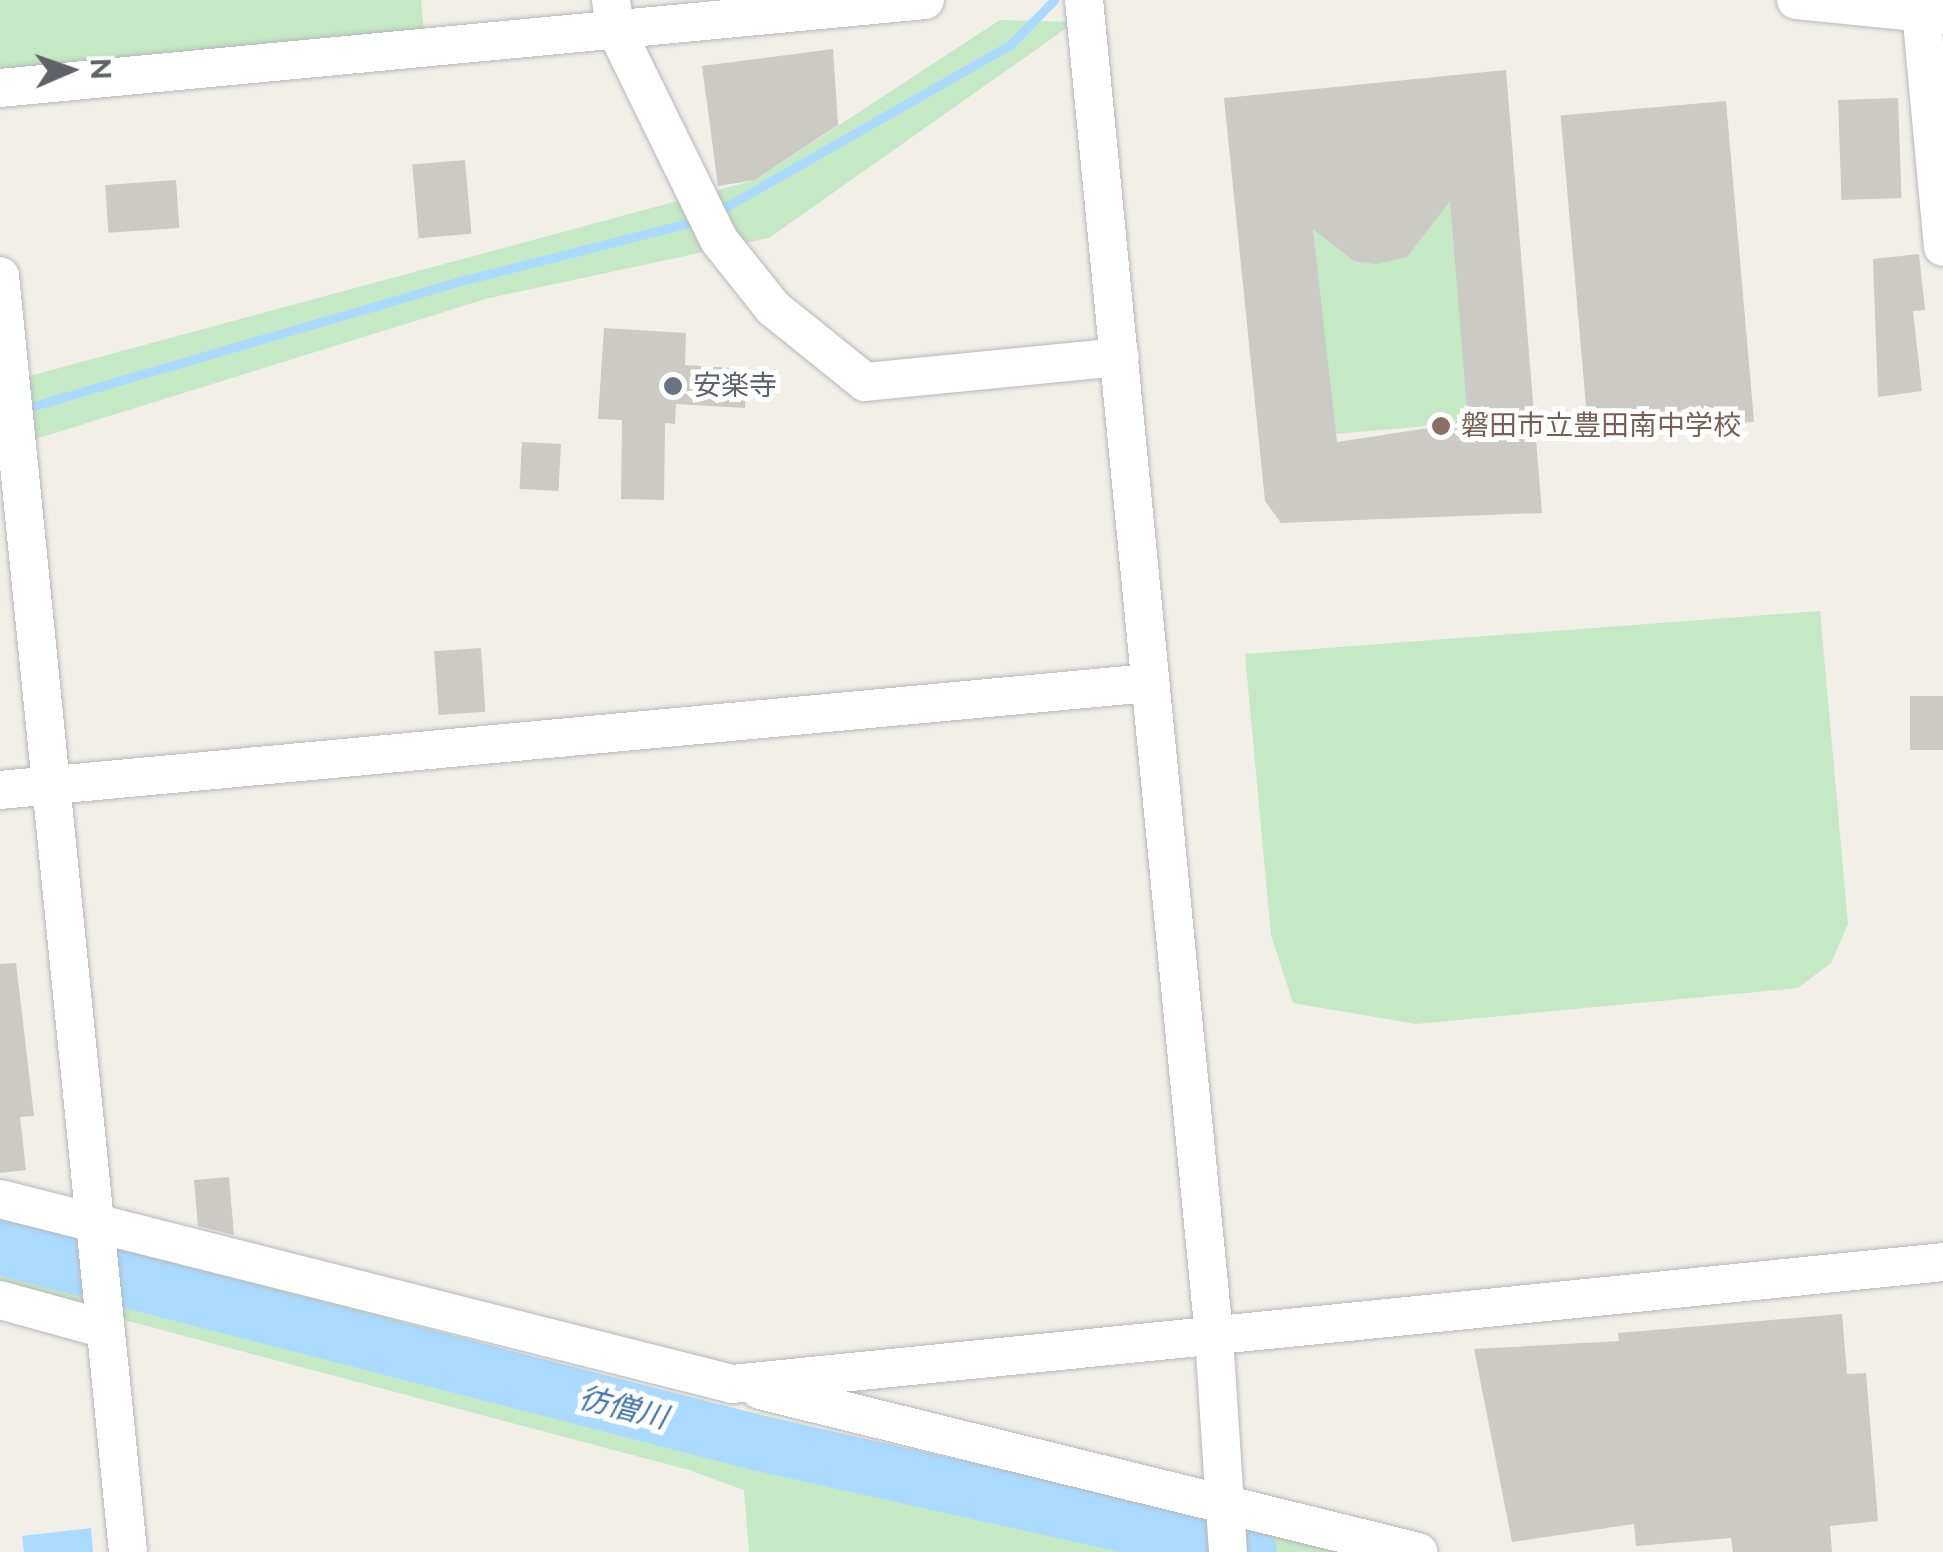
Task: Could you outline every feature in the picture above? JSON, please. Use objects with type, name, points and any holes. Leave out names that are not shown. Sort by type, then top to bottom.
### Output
[{"type":"street","points":[[0,88],[613,14],[926,0]]},
{"type":"street","points":[[1084,0],[1214,1336],[1228,1552]]},
{"type":"street","points":[[1796,0],[1928,9],[1943,247]]},
{"type":"street","points":[[613,14],[719,240],[773,308],[865,382],[1120,357]]},
{"type":"street","points":[[0,276],[5,380],[52,786],[128,1552]]},
{"type":"street","points":[[0,790],[1150,683]]},
{"type":"street","points":[[0,1199],[96,1226],[1418,1552]]},
{"type":"street","points":[[732,1384],[1943,1262]]},
{"type":"street","points":[[0,1300],[105,1328]]},
{"type":"green space","points":[[0,0],[421,0],[425,44],[0,89]]},
{"type":"green space","points":[[1000,20],[1075,22],[769,238],[489,298],[0,450],[0,384],[755,180]]},
{"type":"green space","points":[[1450,199],[1470,422],[1331,434],[1312,211]]},
{"type":"green space","points":[[1820,611],[1848,924],[1831,963],[1798,988],[1416,1024],[1293,1003],[1271,935],[1245,654]]},
{"type":"green space","points":[[0,1200],[247,1279],[628,1383],[1341,1552],[749,1552],[744,1490],[689,1470],[0,1287]]},
{"type":"water","points":[[91,1528],[93,1552],[24,1552],[22,1536]]},
{"type":"building","points":[[833,49],[838,125],[755,180],[718,186],[702,66]]},
{"type":"building","points":[[1506,70],[1542,513],[1281,523],[1265,501],[1224,98]],"holes":[[[1450,201],[1468,422],[1337,442],[1313,229],[1354,261],[1376,264],[1407,257]]]},
{"type":"building","points":[[1898,98],[1901,198],[1842,200],[1838,100]]},
{"type":"building","points":[[1726,101],[1754,422],[1589,436],[1561,115]]},
{"type":"building","points":[[465,160],[471,234],[419,238],[412,165]]},
{"type":"building","points":[[176,180],[179,228],[109,233],[105,185]]},
{"type":"building","points":[[1919,254],[1925,310],[1913,311],[1922,391],[1878,397],[1873,259]]},
{"type":"building","name":"安楽寺","points":[[604,328],[686,333],[685,365],[747,369],[745,408],[676,404],[675,424],[665,423],[664,500],[621,499],[622,420],[598,419]]},
{"type":"building","points":[[522,442],[561,444],[558,491],[520,489]]},
{"type":"building","points":[[481,648],[485,712],[439,715],[434,651]]},
{"type":"building","points":[[1910,696],[1943,696],[1943,750],[1910,750]]},
{"type":"building","points":[[16,963],[34,1116],[20,1117],[26,1170],[0,1173],[0,964]]},
{"type":"building","points":[[229,1177],[234,1235],[198,1226],[194,1180]]},
{"type":"building","points":[[1842,1314],[1847,1374],[1866,1373],[1878,1521],[1830,1526],[1832,1552],[1733,1552],[1731,1538],[1636,1546],[1634,1524],[1512,1542],[1474,1349],[1619,1341],[1618,1333]]},
{"type":"waterway","points":[[715,213],[1010,45],[1054,0]]},
{"type":"waterway","points":[[23,409],[469,279],[701,220]]},
{"type":"waterway","name":"彷僧川","points":[[0,1247],[760,1443],[1249,1552]]},
{"type":"place","name":"安楽寺","points":[[673,386]]},
{"type":"place","name":"磐田市立豊田南中学校","points":[[1441,426]]}]
